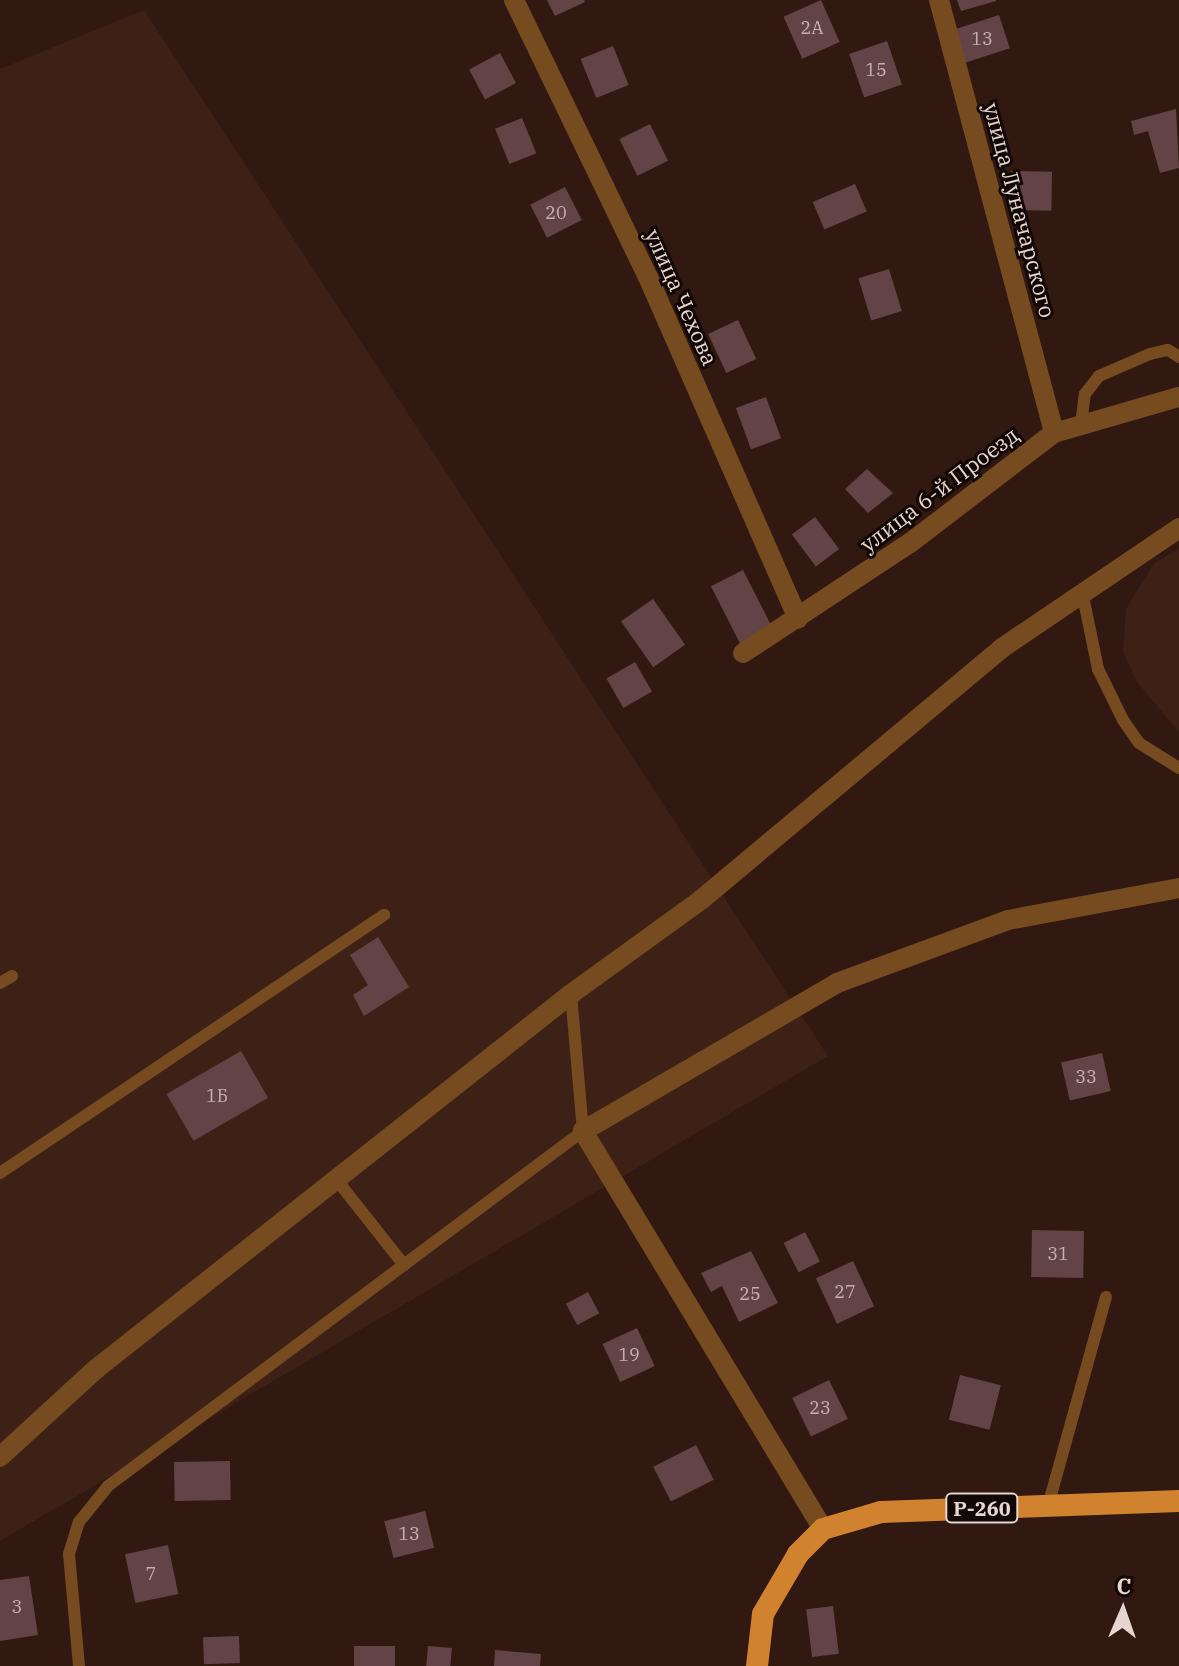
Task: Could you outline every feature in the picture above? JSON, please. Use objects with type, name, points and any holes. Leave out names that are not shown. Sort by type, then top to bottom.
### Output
[{"type":"highway","name":"Р-260","points":[[757,1666],[763,1614],[798,1554],[823,1529],[881,1512],[1179,1501]]},
{"type":"street","name":"улица Чехова","points":[[514,0],[648,277],[798,619]]},
{"type":"street","name":"улица Луначарского","points":[[939,0],[1054,433]]},
{"type":"street","name":"улица 6-й Проезд","points":[[743,653],[910,543],[1054,433],[1179,397]]},
{"type":"street","points":[[0,1457],[96,1369],[571,994],[702,899],[1002,648],[1083,596],[1179,528]]},
{"type":"street","points":[[823,1529],[583,1131],[837,983],[1008,920],[1179,888]]},
{"type":"lane","points":[[1081,425],[1085,394],[1099,376],[1150,354],[1168,350],[1179,357]]},
{"type":"lane","points":[[1083,596],[1098,669],[1123,720],[1139,743],[1179,768]]},
{"type":"lane","points":[[0,1173],[384,915]]},
{"type":"lane","points":[[79,1666],[69,1554],[79,1522],[108,1486],[583,1131],[571,994]]},
{"type":"lane","points":[[336,1179],[404,1265]]},
{"type":"lane","points":[[1048,1506],[1106,1297]]},
{"type":"shaded area","points":[[144,10],[828,1056],[0,1541],[0,69]]},
{"type":"shaded area","points":[[1179,549],[1179,732],[1137,682],[1123,652],[1126,609],[1154,563]]},
{"type":"building","points":[[547,0],[584,0],[585,2],[555,16]]},
{"type":"building","points":[[821,0],[840,42],[802,59],[784,17]]},
{"type":"building","points":[[957,0],[996,0],[996,1],[961,11]]},
{"type":"building","points":[[999,15],[1010,48],[964,63],[953,30]]},
{"type":"building","points":[[887,41],[902,84],[864,98],[849,54]]},
{"type":"building","points":[[613,46],[629,85],[596,98],[581,59]]},
{"type":"building","points":[[500,53],[516,83],[485,99],[469,69]]},
{"type":"building","points":[[1176,109],[1179,168],[1160,173],[1148,131],[1134,135],[1131,121]]},
{"type":"building","points":[[522,118],[536,153],[509,164],[495,129]]},
{"type":"building","points":[[650,124],[668,161],[637,176],[619,139]]},
{"type":"building","points":[[1011,171],[1052,172],[1051,211],[1010,210]]},
{"type":"building","points":[[855,184],[867,212],[824,230],[813,202]]},
{"type":"building","points":[[565,187],[582,220],[547,238],[530,205]]},
{"type":"building","points":[[889,269],[902,311],[871,320],[858,278]]},
{"type":"building","points":[[738,320],[756,359],[726,373],[708,334]]},
{"type":"building","points":[[766,397],[781,438],[751,449],[736,408]]},
{"type":"building","points":[[867,469],[893,493],[868,513],[845,489]]},
{"type":"building","points":[[815,517],[839,549],[816,566],[792,534]]},
{"type":"building","points":[[743,570],[773,628],[740,644],[711,586]]},
{"type":"building","points":[[653,599],[685,645],[653,667],[621,621]]},
{"type":"building","points":[[635,662],[652,691],[623,708],[606,678]]},
{"type":"building","points":[[378,937],[409,987],[364,1016],[353,995],[368,985],[350,955]]},
{"type":"building","points":[[241,1051],[268,1098],[194,1141],[167,1094]]},
{"type":"building","points":[[1102,1053],[1111,1091],[1070,1100],[1061,1062]]},
{"type":"building","points":[[1032,1230],[1084,1231],[1083,1278],[1031,1277]]},
{"type":"building","points":[[805,1232],[820,1261],[799,1272],[784,1243]]},
{"type":"building","points":[[751,1251],[778,1303],[739,1322],[722,1286],[711,1292],[701,1273]]},
{"type":"building","points":[[853,1261],[874,1306],[837,1324],[816,1278]]},
{"type":"building","points":[[588,1292],[599,1313],[577,1325],[566,1304]]},
{"type":"building","points":[[637,1328],[655,1366],[620,1382],[603,1344]]},
{"type":"building","points":[[960,1375],[1001,1385],[990,1430],[949,1420]]},
{"type":"building","points":[[829,1380],[848,1419],[811,1437],[792,1398]]},
{"type":"building","points":[[696,1445],[714,1480],[671,1502],[653,1467]]},
{"type":"building","points":[[230,1461],[231,1500],[175,1501],[174,1462]]},
{"type":"building","points":[[425,1511],[434,1548],[393,1558],[384,1521]]},
{"type":"building","points":[[168,1545],[178,1594],[135,1603],[125,1554]]},
{"type":"building","points":[[29,1576],[38,1635],[0,1641],[0,1580]]},
{"type":"building","points":[[833,1606],[839,1654],[812,1657],[806,1609]]},
{"type":"building","points":[[239,1636],[240,1663],[204,1664],[203,1637]]},
{"type":"building","points":[[354,1646],[395,1646],[395,1666],[354,1666]]},
{"type":"building","points":[[428,1646],[452,1648],[450,1666],[426,1666]]},
{"type":"building","points":[[495,1650],[541,1654],[540,1666],[494,1666]]}]
